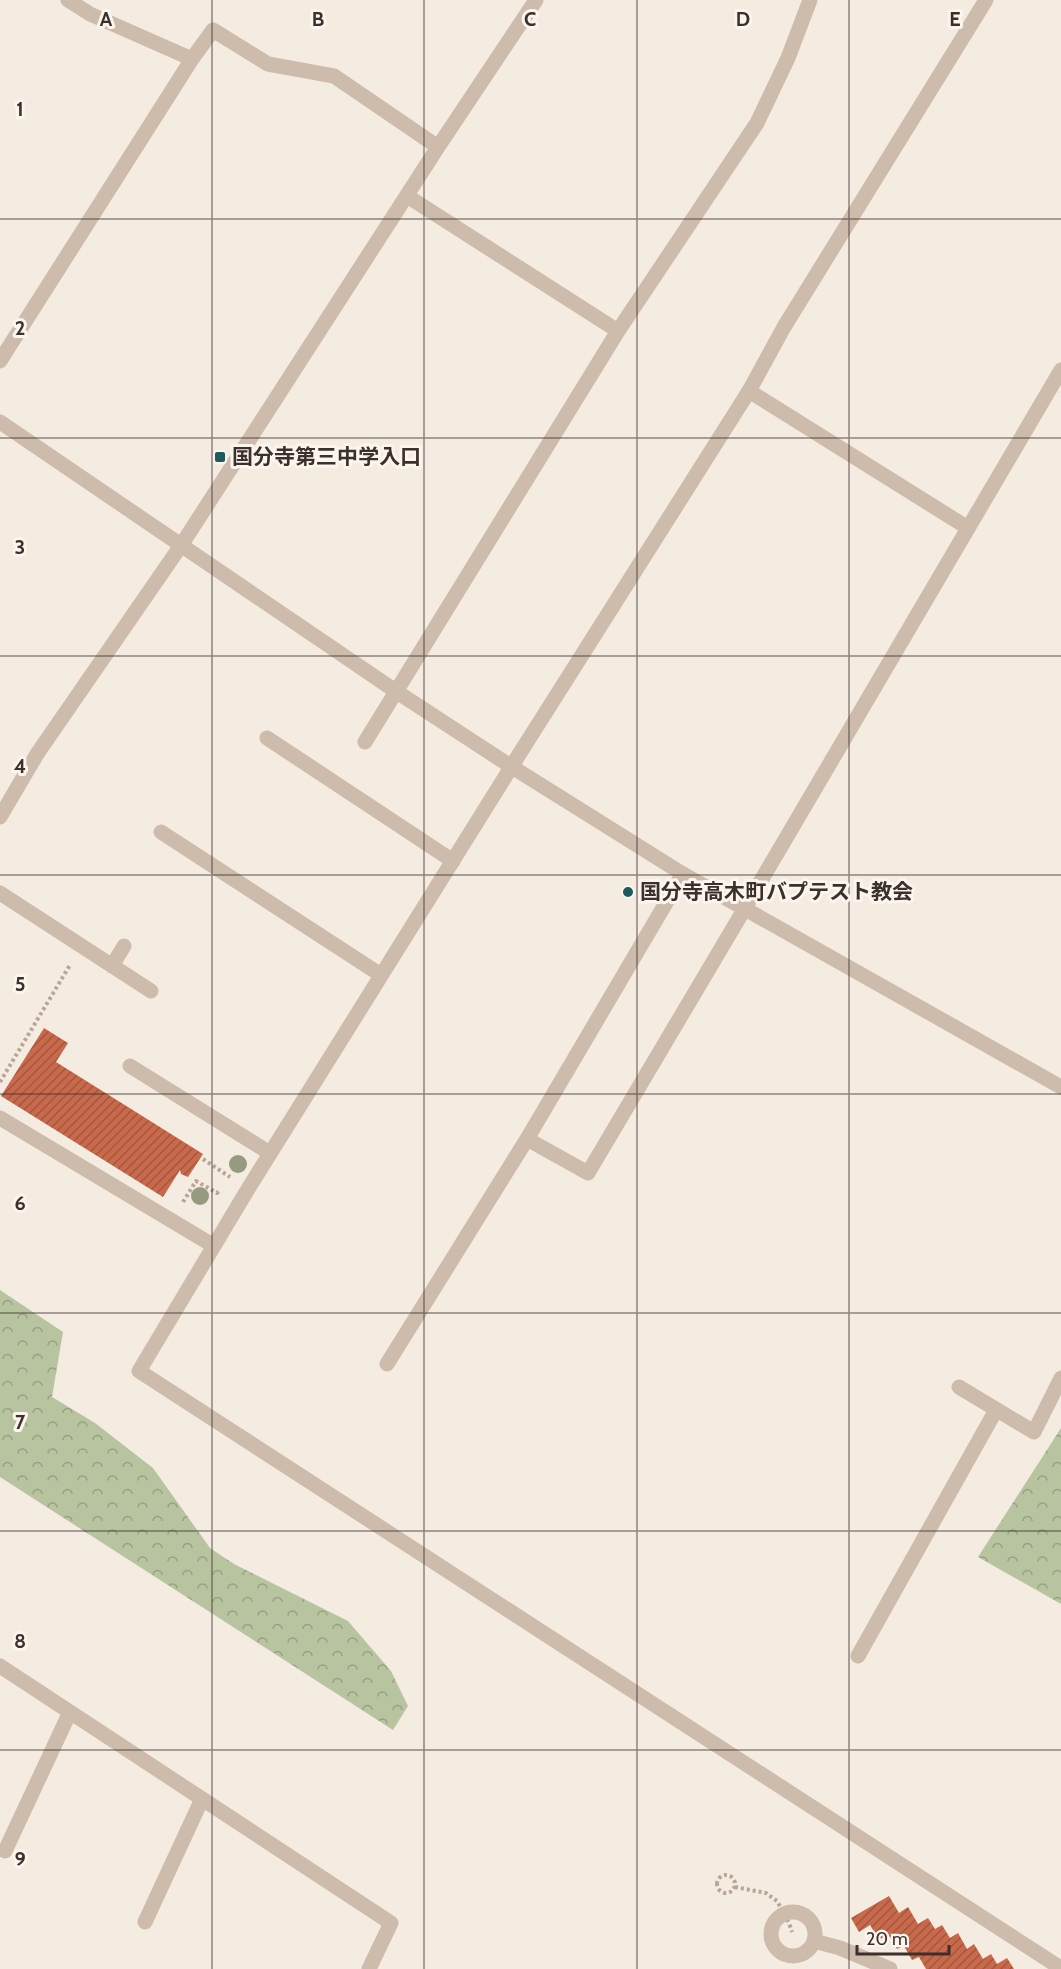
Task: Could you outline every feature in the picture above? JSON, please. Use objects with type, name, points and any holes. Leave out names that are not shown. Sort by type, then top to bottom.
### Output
[{"type":"street","points":[[68,0],[90,14],[192,59]]},
{"type":"street","points":[[0,817],[37,754],[182,544],[438,147],[536,0]]},
{"type":"street","points":[[365,742],[618,331],[757,123],[788,58],[810,0]]},
{"type":"street","points":[[986,0],[784,327],[749,391],[270,1153],[139,1371],[1057,1963]]},
{"type":"street","points":[[0,361],[192,59],[213,30],[268,64],[334,76],[438,147]]},
{"type":"street","points":[[407,196],[618,331]]},
{"type":"street","points":[[526,1139],[588,1173],[1061,370]]},
{"type":"street","points":[[749,391],[968,528]]},
{"type":"street","points":[[0,422],[397,692],[512,767],[683,874],[1061,1087]]},
{"type":"street","points":[[267,738],[453,861]]},
{"type":"street","points":[[161,832],[381,975]]},
{"type":"street","points":[[387,1364],[526,1139],[683,874]]},
{"type":"street","points":[[0,893],[151,992]]},
{"type":"street","points":[[112,966],[124,946]]},
{"type":"street","points":[[130,1066],[270,1153]]},
{"type":"street","points":[[0,1118],[214,1246]]},
{"type":"street","points":[[959,1387],[1034,1432],[1061,1378]]},
{"type":"street","points":[[858,1656],[996,1410]]},
{"type":"street","points":[[0,1666],[391,1923],[369,1969]]},
{"type":"street","points":[[5,1851],[70,1712]]},
{"type":"street","points":[[145,1922],[202,1799]]},
{"type":"street","points":[[814,1941],[840,1948],[890,1969]]},
{"type":"path","points":[[0,1082],[81,946]]},
{"type":"path","points":[[203,1159],[248,1189]]},
{"type":"path","points":[[225,1180],[229,1176]]},
{"type":"path","points":[[171,1221],[196,1181],[217,1193],[221,1187]]},
{"type":"path","points":[[729,1876],[734,1879],[735,1887],[728,1893],[722,1892],[717,1882],[720,1877],[729,1876]]},
{"type":"green space","points":[[0,1290],[63,1332],[52,1397],[95,1423],[153,1468],[210,1548],[234,1564],[348,1621],[391,1671],[408,1706],[393,1730],[0,1477]]},
{"type":"green space","points":[[1061,1428],[1061,1604],[978,1557]]},
{"type":"building","points":[[44,1028],[68,1043],[56,1062],[203,1154],[188,1177],[181,1174],[180,1170],[163,1197],[1,1096]]},
{"type":"building","points":[[889,1896],[899,1913],[908,1907],[918,1924],[928,1918],[935,1929],[942,1925],[950,1938],[958,1933],[967,1949],[974,1944],[983,1959],[991,1954],[997,1964],[1007,1958],[1014,1969],[926,1969],[919,1957],[912,1960],[904,1946],[897,1949],[888,1934],[879,1940],[870,1925],[859,1932],[851,1918]]},
{"type":"place","name":"国分寺第三中学入口","points":[[220,457]]},
{"type":"place","name":"国分寺高木町バプテスト教会","points":[[628,892]]}]
